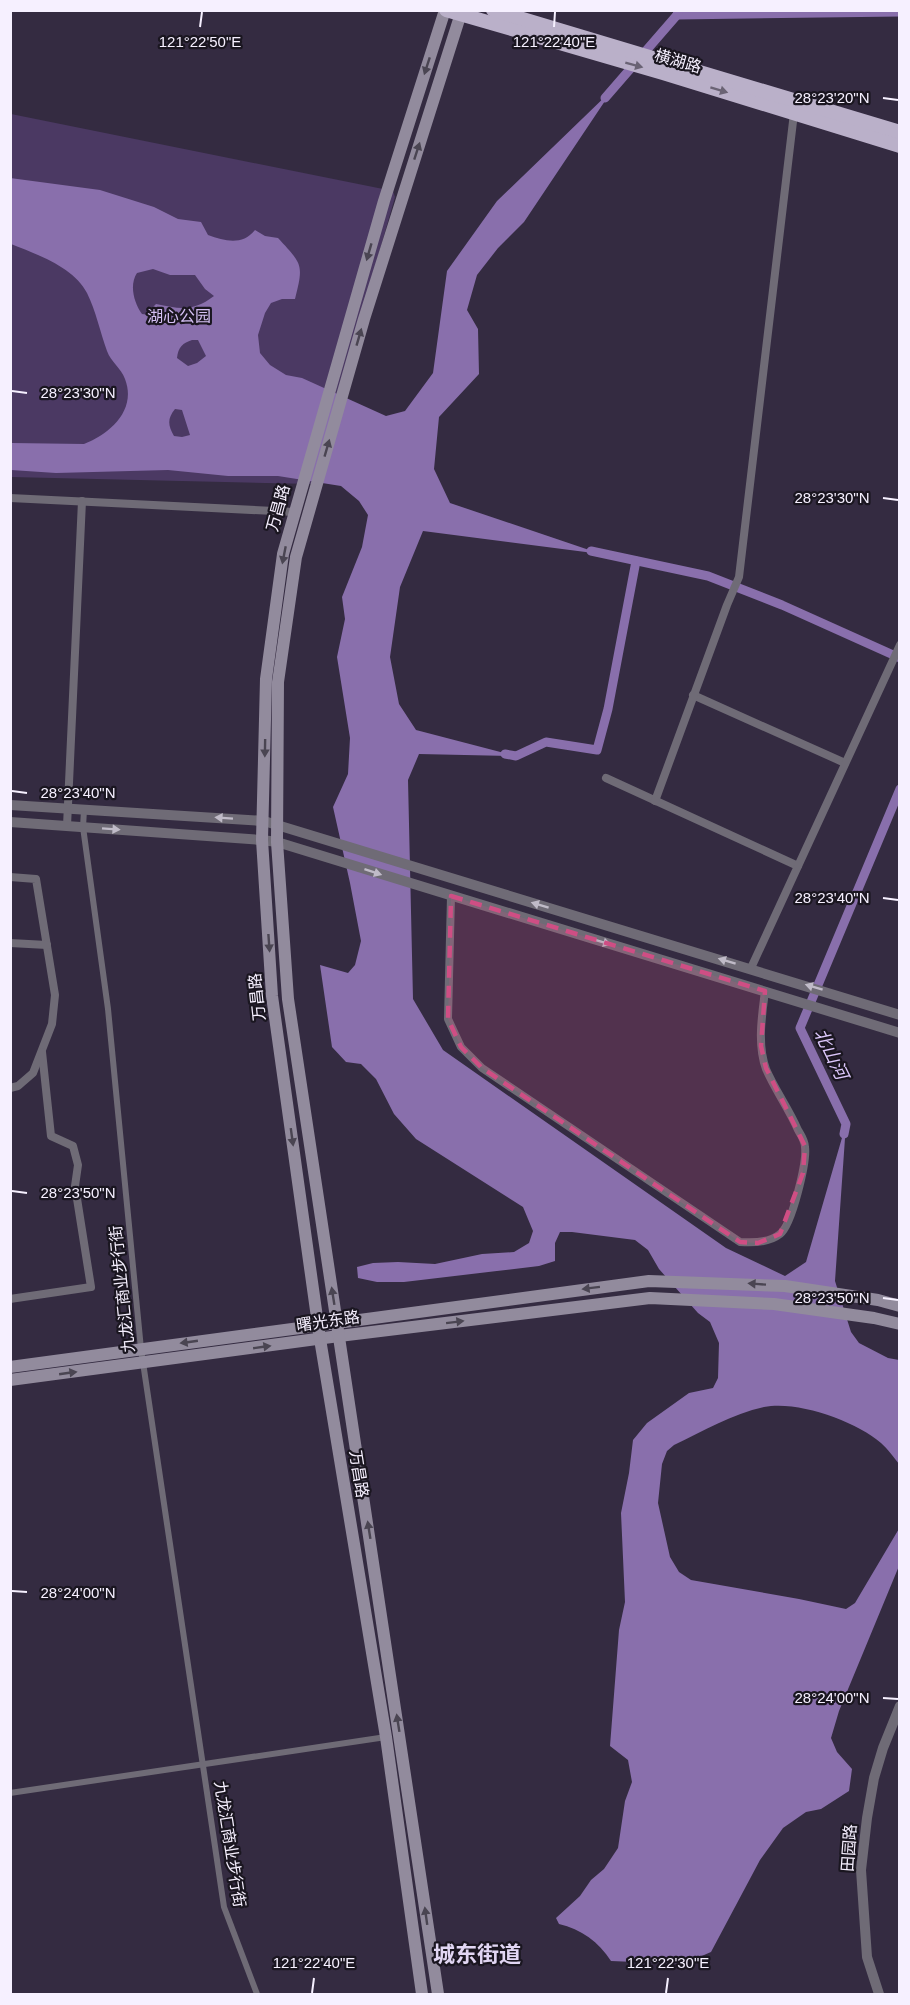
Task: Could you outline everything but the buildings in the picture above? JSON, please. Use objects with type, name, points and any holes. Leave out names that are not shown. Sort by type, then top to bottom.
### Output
[{"type":"highway","name":"横湖路","points":[[493,10],[663,73],[900,146]]},
{"type":"highway","name":"横湖路","points":[[453,11],[609,52],[676,64],[900,132]]},
{"type":"main road","name":"万昌路","points":[[422,1995],[386,1737],[320,1339],[272,996],[262,840],[266,679],[283,554],[384,201],[453,11]]},
{"type":"main road","name":"万昌路","points":[[438,1995],[288,999],[278,842],[278,682],[296,557],[453,11]]},
{"type":"main road","name":"曙光东路","points":[[10,1367],[649,1281],[784,1286],[878,1300],[900,1306]]},
{"type":"main road","name":"曙光东路","points":[[10,1380],[339,1336],[650,1298],[774,1304],[900,1324]]},
{"type":"street","points":[[655,801],[727,604],[739,578],[794,113]]},
{"type":"street","points":[[10,498],[294,512]]},
{"type":"street","points":[[68,826],[82,501]]},
{"type":"street","points":[[751,968],[900,645]]},
{"type":"street","points":[[693,696],[845,763]]},
{"type":"street","points":[[606,778],[798,866]]},
{"type":"street","points":[[10,805],[264,821],[900,1015]]},
{"type":"street","name":"九龙汇商业步行街","points":[[84,810],[83,827],[108,1009],[143,1363],[224,1907],[257,1995]]},
{"type":"street","points":[[10,822],[278,842],[900,1033]]},
{"type":"street","points":[[10,877],[36,879],[55,995],[52,1024],[33,1072],[18,1086],[10,1088]]},
{"type":"street","points":[[451,896],[448,1019],[461,1047],[482,1068],[740,1242],[758,1243],[780,1234],[789,1221],[803,1173],[805,1146],[790,1111],[766,1068],[761,1046],[765,991]]},
{"type":"street","points":[[10,943],[47,945]]},
{"type":"street","points":[[10,1299],[91,1287],[75,1186],[78,1166],[73,1146],[51,1136],[42,1052]]},
{"type":"street","name":"田园路","points":[[879,1995],[867,1957],[861,1870],[874,1778],[882,1748],[900,1706]]},
{"type":"street","name":"九龙汇商业步行街","points":[[10,1794],[386,1737]]},
{"type":"highlighted area","points":[[451,896],[765,991],[761,1046],[766,1068],[805,1146],[803,1173],[780,1234],[758,1243],[740,1242],[482,1068],[461,1047],[448,1019]]},
{"type":"green space","name":"湖心公园","points":[[11,114],[393,191],[395,197],[313,484],[11,477]]},
{"type":"shaded area","points":[[613,89],[524,222],[498,248],[477,275],[467,310],[478,329],[479,374],[439,417],[434,469],[450,503],[601,554],[423,531],[400,587],[390,657],[399,704],[416,730],[516,756],[419,754],[408,780],[413,999],[443,1050],[726,1248],[785,1276],[806,1262],[846,1124],[835,1281],[851,1332],[859,1343],[888,1358],[899,1360],[899,1464],[881,1443],[857,1427],[826,1414],[777,1406],[764,1407],[741,1414],[674,1445],[667,1451],[662,1464],[658,1503],[670,1557],[679,1572],[691,1580],[846,1609],[855,1603],[900,1527],[899,1566],[839,1711],[831,1738],[837,1752],[852,1769],[849,1791],[821,1809],[806,1812],[783,1828],[760,1860],[711,1952],[683,1964],[611,1961],[589,1937],[559,1924],[556,1918],[604,1869],[618,1848],[625,1801],[632,1782],[628,1760],[610,1746],[619,1630],[625,1602],[621,1513],[633,1440],[647,1423],[689,1393],[713,1388],[718,1378],[719,1343],[710,1322],[698,1313],[659,1269],[648,1250],[635,1240],[572,1232],[560,1232],[555,1243],[555,1261],[539,1266],[404,1282],[377,1282],[358,1278],[357,1267],[373,1263],[435,1264],[482,1254],[514,1252],[529,1243],[533,1231],[523,1207],[416,1139],[394,1114],[376,1079],[361,1064],[346,1062],[332,1047],[320,965],[348,973],[355,965],[361,941],[333,807],[348,774],[350,738],[337,657],[345,619],[342,597],[362,547],[368,515],[359,501],[341,486],[278,476],[228,476],[168,470],[56,473],[11,470],[11,443],[84,444],[94,440],[119,419],[124,411],[128,390],[123,375],[107,351],[93,307],[81,284],[54,263],[11,244],[10,178],[100,190],[154,207],[178,219],[201,222],[208,235],[221,239],[239,240],[255,230],[265,236],[278,238],[296,259],[300,278],[295,299],[282,299],[271,303],[265,313],[258,335],[260,353],[270,365],[286,375],[302,378],[386,416],[405,411],[433,373],[447,271],[497,201]],"holes":[[[153,269],[170,275],[195,275],[205,289],[214,296],[199,305],[186,308],[156,304],[151,309],[150,315],[142,314],[135,299],[133,283],[137,273]],[[198,340],[206,356],[188,366],[177,358],[184,344]],[[175,409],[182,410],[190,435],[174,436],[170,429],[171,416]]]},
{"type":"waterway","points":[[605,98],[679,10]]},
{"type":"waterway","points":[[677,15],[900,12]]},
{"type":"waterway","points":[[591,551],[708,576],[782,605],[900,658]]},
{"type":"waterway","points":[[505,754],[516,756],[546,742],[597,750],[608,709],[636,561]]},
{"type":"waterway","name":"北山河","points":[[844,1134],[846,1124],[800,1028],[900,789]]},
{"type":"district","name":"城东街道","points":[[477,1954]]}]
